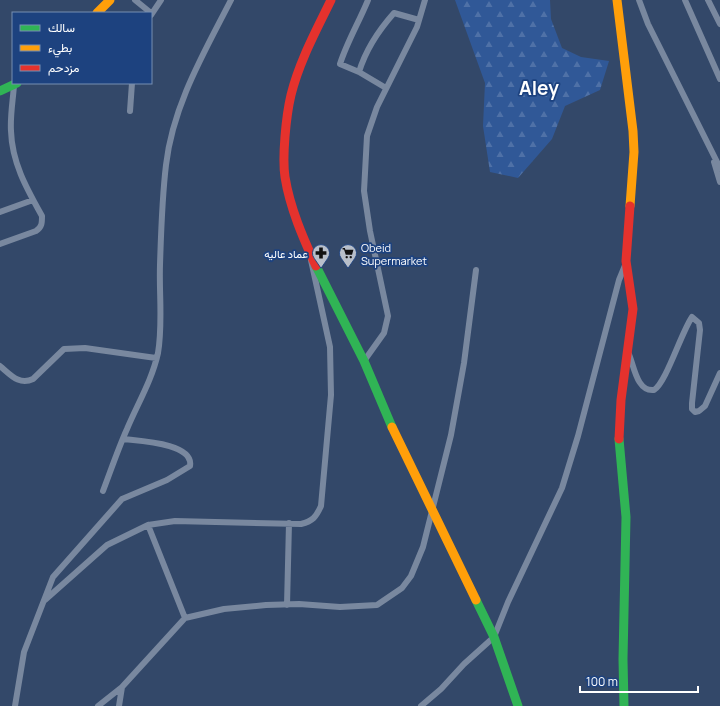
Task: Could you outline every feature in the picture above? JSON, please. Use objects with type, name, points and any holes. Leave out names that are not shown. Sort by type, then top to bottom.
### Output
[{"type":"main road","points":[[97,12],[110,0]]},
{"type":"main road","points":[[331,0],[297,75],[291,95],[287,120],[285,176],[292,205],[308,249],[364,361],[384,410],[431,511],[494,637],[518,706]]},
{"type":"main road","points":[[617,0],[633,131],[634,152],[626,261],[633,308],[628,352],[620,400],[619,440],[626,517],[623,659],[624,706]]},
{"type":"main road","points":[[0,91],[15,84]]},
{"type":"street","points":[[135,0],[149,12]]},
{"type":"street","points":[[152,13],[161,0]]},
{"type":"street","points":[[103,491],[123,439],[151,376],[156,358],[160,329],[160,265],[170,141],[182,100],[231,0]]},
{"type":"street","points":[[368,0],[357,27],[345,48],[340,64],[359,72],[386,88]]},
{"type":"street","points":[[364,361],[384,333],[388,316],[370,231],[363,183],[367,136],[374,114],[419,20],[425,0]]},
{"type":"street","points":[[639,0],[648,24],[720,168]]},
{"type":"street","points":[[685,0],[720,79]]},
{"type":"street","points":[[708,0],[720,24]]},
{"type":"street","points":[[359,72],[365,54],[380,30],[394,13],[419,20]]},
{"type":"street","points":[[0,244],[40,228],[42,222],[42,216],[22,178],[12,148],[11,130],[15,84]]},
{"type":"street","points":[[130,111],[132,84]]},
{"type":"street","points":[[713,156],[720,182]]},
{"type":"street","points":[[0,212],[33,200]]},
{"type":"street","points":[[44,602],[107,545],[148,525],[175,520],[289,523],[310,522],[316,516],[321,506],[330,419],[330,347],[308,249]]},
{"type":"street","points":[[421,706],[442,689],[464,664],[494,637],[511,596],[562,488],[578,436],[619,280],[626,261]]},
{"type":"street","points":[[98,706],[122,687],[185,618],[224,609],[287,605],[340,607],[378,606],[402,588],[411,576],[418,561],[428,530],[431,511],[451,435],[464,363],[476,270]]},
{"type":"street","points":[[628,352],[640,384],[646,390],[654,390],[661,383],[680,337],[692,317],[699,323],[700,330],[692,403],[692,409],[695,412],[702,410],[705,406],[720,373]]},
{"type":"street","points":[[0,366],[18,380],[26,382],[32,379],[64,349],[86,348],[156,358]]},
{"type":"street","points":[[15,706],[24,652],[53,577],[122,499],[167,480],[190,466],[187,455],[176,448],[157,443],[123,439]]},
{"type":"street","points":[[287,605],[289,523]]},
{"type":"street","points":[[148,525],[185,618]]},
{"type":"street","points":[[119,706],[122,687]]},
{"type":"green space","points":[[455,0],[550,0],[551,19],[562,48],[581,57],[609,61],[600,90],[565,106],[552,139],[518,178],[490,172],[483,126],[485,83]]},
{"type":"traffic: fast","points":[[0,91],[15,84]]},
{"type":"traffic: fast","points":[[316,266],[364,361],[392,427]]},
{"type":"traffic: fast","points":[[619,439],[626,517],[623,659],[624,706]]},
{"type":"traffic: fast","points":[[476,600],[494,637],[518,706]]},
{"type":"traffic: slow","points":[[98,12],[110,0]]},
{"type":"traffic: slow","points":[[617,0],[633,131],[634,152],[630,206]]},
{"type":"traffic: slow","points":[[392,427],[476,600]]},
{"type":"traffic: jam","points":[[316,266],[302,234],[287,189],[284,169],[284,148],[288,114],[294,83],[308,47],[331,0]]},
{"type":"traffic: jam","points":[[619,439],[621,400],[633,309],[626,261],[630,206]]},
{"type":"place","name":"عماد عاليه","points":[[321,268]]},
{"type":"place","name":"Obeid Supermarket","points":[[348,268]]},
{"type":"district","name":"Aley","points":[[539,88]]}]
